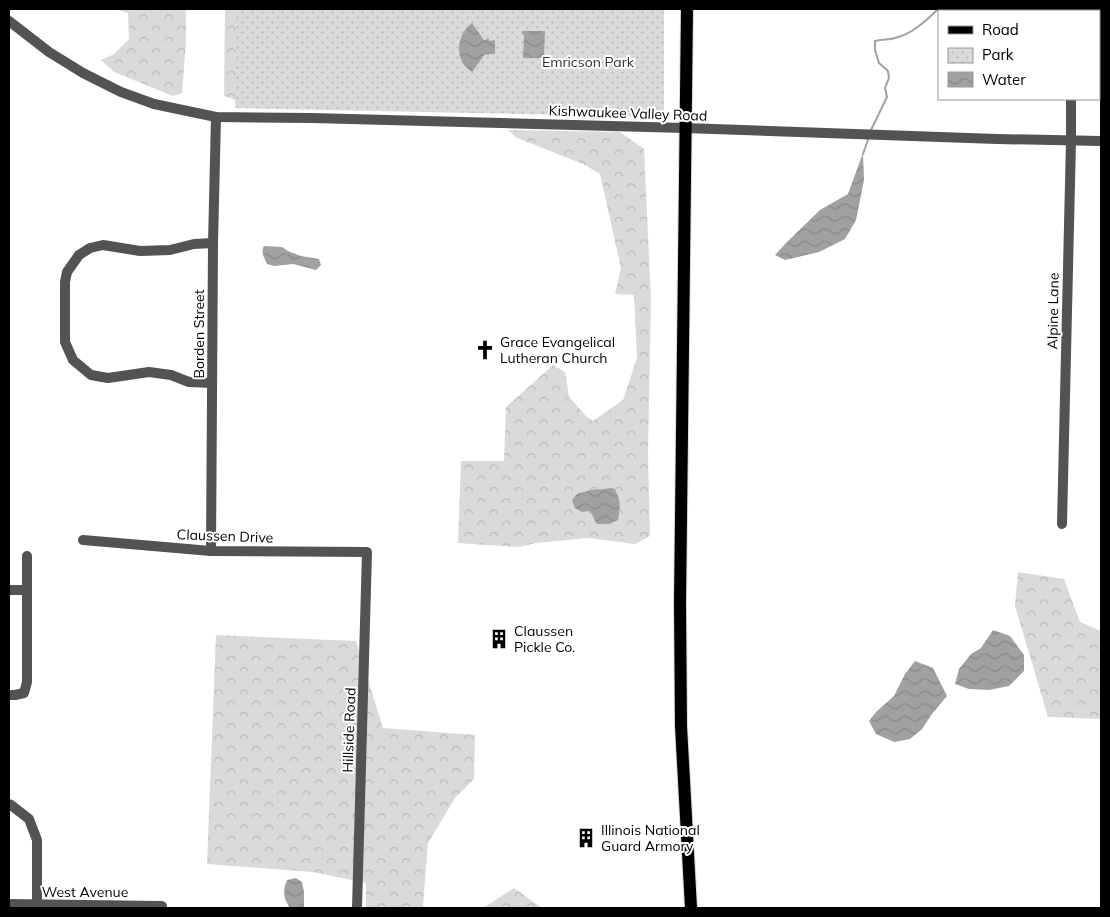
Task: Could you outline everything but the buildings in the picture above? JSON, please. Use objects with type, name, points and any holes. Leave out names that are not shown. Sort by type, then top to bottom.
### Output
[{"type":"main road","points":[[687,9],[680,622],[681,726],[692,908]]},
{"type":"street","name":"Kishwaukee Valley Road","points":[[9,21],[49,52],[83,73],[121,92],[154,104],[216,117],[685,128],[1101,141]]},
{"type":"street","name":"Alpine Lane","points":[[1062,524],[1071,100]]},
{"type":"street","name":"Borden Street","points":[[211,551],[213,243],[216,117]]},
{"type":"street","points":[[212,383],[189,382],[170,375],[149,372],[108,378],[92,375],[73,360],[65,342],[64,298],[67,272],[79,255],[90,248],[103,245],[140,251],[170,250],[194,244],[213,243]]},
{"type":"street","name":"Claussen Drive","points":[[82,540],[211,551],[367,552]]},
{"type":"street","name":"Hillside Road","points":[[357,908],[367,552]]},
{"type":"street","points":[[9,695],[24,693],[27,682],[27,556]]},
{"type":"street","points":[[9,590],[28,590]]},
{"type":"street","points":[[9,804],[28,819],[37,840],[37,907]]},
{"type":"street","name":"West Avenue","points":[[9,904],[37,907],[162,906]]},
{"type":"green space","points":[[116,9],[186,9],[186,42],[182,93],[173,96],[114,72],[101,60],[114,54],[129,39],[128,13]]},
{"type":"green space","points":[[225,9],[244,9],[244,103],[224,96]]},
{"type":"green space","name":"Emricson Park","points":[[236,9],[664,9],[664,117],[235,108]]},
{"type":"green space","points":[[508,130],[620,132],[644,149],[651,299],[648,454],[650,536],[635,544],[588,538],[536,543],[519,547],[458,543],[461,461],[504,461],[506,407],[553,365],[565,372],[569,397],[593,421],[623,400],[637,358],[634,295],[615,294],[621,268],[600,174],[583,164],[517,138]]},
{"type":"green space","points":[[1018,572],[1064,579],[1080,622],[1101,631],[1101,719],[1048,717],[1015,606]]},
{"type":"green space","points":[[216,635],[356,641],[383,728],[475,735],[474,779],[455,798],[428,843],[423,906],[431,908],[366,908],[366,883],[313,872],[207,864]]},
{"type":"green space","points":[[514,888],[542,908],[483,908]]},
{"type":"water","points":[[472,23],[484,40],[495,40],[495,54],[485,54],[472,72],[463,63],[459,47],[464,31]]},
{"type":"water","points":[[522,31],[545,31],[544,58],[523,58],[524,35]]},
{"type":"water","points":[[863,153],[864,180],[856,220],[845,239],[819,252],[785,260],[775,255],[820,210],[848,194]]},
{"type":"water","points":[[264,246],[282,247],[301,256],[319,259],[321,265],[316,270],[293,264],[274,266],[267,264],[263,253]]},
{"type":"water","points":[[613,488],[619,499],[618,520],[609,524],[597,524],[589,511],[582,512],[575,508],[572,500],[577,494],[591,490]]},
{"type":"water","points":[[993,630],[1010,636],[1024,655],[1024,671],[1009,686],[989,690],[969,689],[955,684],[959,669],[971,654],[981,648]]},
{"type":"water","points":[[915,661],[933,668],[947,696],[922,729],[910,739],[894,742],[876,734],[869,721],[894,696],[905,674]]},
{"type":"water","points":[[296,878],[302,882],[304,908],[289,908],[285,898],[284,891],[287,880]]},
{"type":"waterway","points":[[871,130],[887,97],[885,88],[889,78],[888,71],[879,63],[875,50],[875,41],[893,39],[913,30],[938,9]]},
{"type":"waterway","points":[[863,154],[869,137]]},
{"type":"place","name":"Grace Evangelical Lutheran Church","points":[[485,350]]},
{"type":"place","name":"Claussen Pickle Co.","points":[[499,639]]},
{"type":"place","name":"Illinois National Guard Armory","points":[[586,838]]}]
